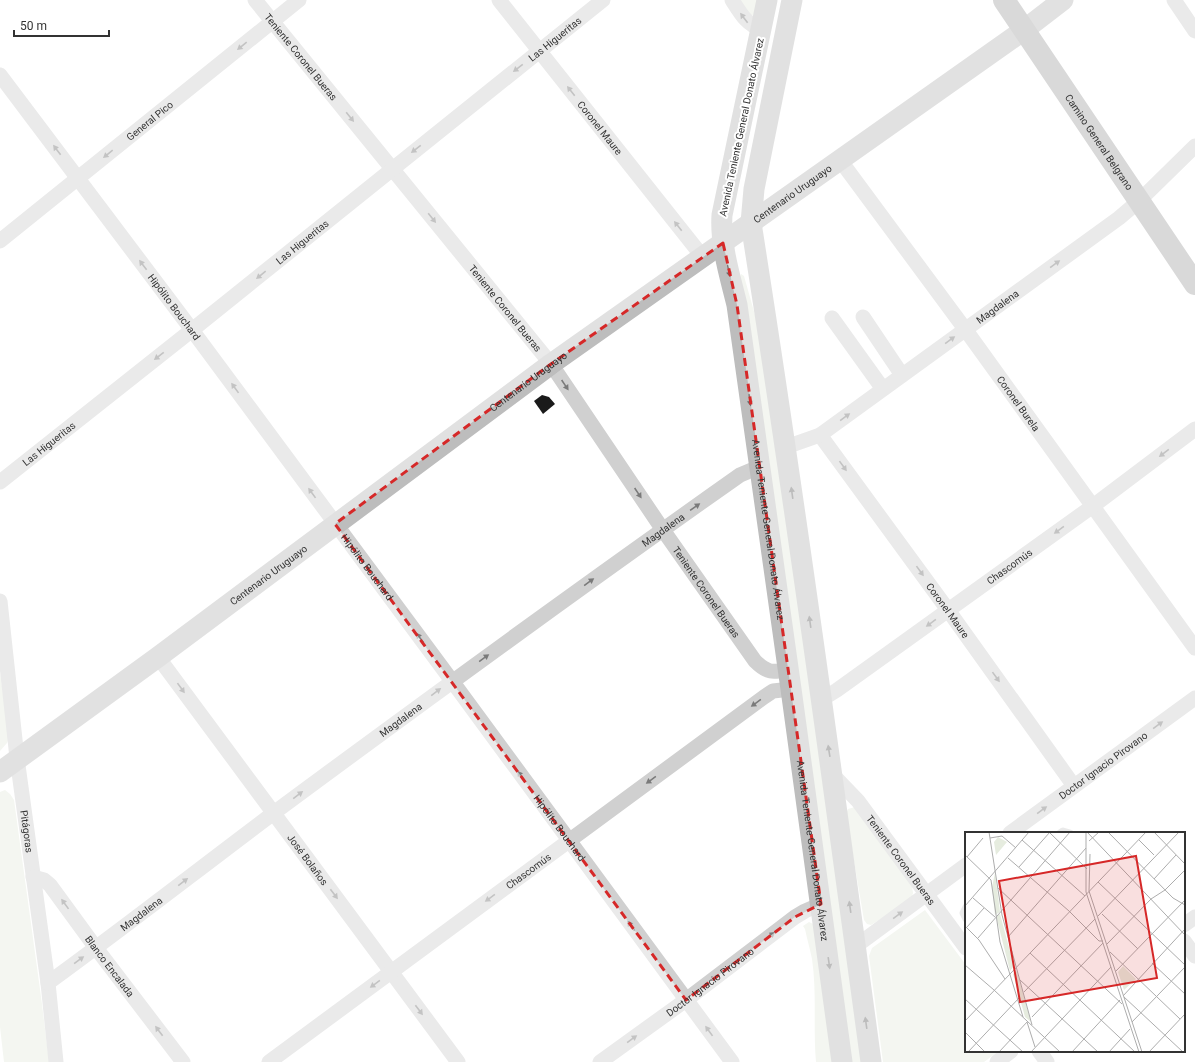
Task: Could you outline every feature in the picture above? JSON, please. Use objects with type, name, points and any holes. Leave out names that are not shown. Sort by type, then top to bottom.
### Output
[{"type":"main road","name":"Avenida Teniente General Donato Álvarez","points":[[767,0],[762,30],[722,215],[721,228],[736,306],[759,467],[784,683],[821,904],[842,1062]]},
{"type":"main road","points":[[792,0],[754,189],[751,223],[786,447],[821,700],[833,775],[871,1062]]},
{"type":"main road","name":"Camino General Belgrano","points":[[1004,0],[1195,284]]},
{"type":"main road","name":"Centenario Uruguayo","points":[[0,772],[17,758],[158,657],[551,364],[1024,30],[1063,0]]},
{"type":"street","name":"Teniente Coronel Bueras","points":[[255,0],[551,364],[663,530],[755,661],[766,670]]},
{"type":"street","name":"General Pico","points":[[0,241],[299,0]]},
{"type":"street","name":"Coronel Maure","points":[[499,0],[702,256]]},
{"type":"street","name":"Las Higueritas","points":[[0,482],[603,0]]},
{"type":"street","points":[[732,0],[747,22],[753,27],[762,30]]},
{"type":"street","points":[[1174,0],[1195,31]]},
{"type":"street","name":"Hipólito Bouchard","points":[[0,75],[192,330],[732,1062]]},
{"type":"street","name":"Magdalena","points":[[786,447],[820,435],[1119,218],[1140,201],[1195,146]]},
{"type":"street","name":"Coronel Burela","points":[[840,160],[965,329],[1195,648]]},
{"type":"street","points":[[863,317],[902,375]]},
{"type":"street","points":[[832,318],[883,388]]},
{"type":"street","name":"Chascomús","points":[[821,700],[1093,506],[1195,429]]},
{"type":"street","name":"Coronel Maure","points":[[820,435],[1074,786]]},
{"type":"street","name":"Magdalena","points":[[48,983],[452,681],[740,475],[759,467]]},
{"type":"street","name":"Pitágoras","points":[[0,601],[17,758],[48,983],[56,1062]]},
{"type":"street","name":"José Bolaños","points":[[158,657],[458,1062]]},
{"type":"street","points":[[766,670],[776,672],[784,683]]},
{"type":"street","points":[[766,670],[784,683]]},
{"type":"street","name":"Chascomús","points":[[269,1062],[784,683]]},
{"type":"street","name":"Doctor Ignacio Pirovano","points":[[1011,832],[1195,698]]},
{"type":"street","name":"Teniente Coronel Bueras","points":[[833,775],[858,801],[965,947]]},
{"type":"street","points":[[856,946],[965,866]]},
{"type":"street","name":"Blanco Encalada","points":[[33,877],[44,880],[50,885],[183,1062]]},
{"type":"street","name":"Doctor Ignacio Pirovano","points":[[600,1062],[686,1000],[795,917],[821,904]]},
{"type":"street","points":[[1185,924],[1195,917]]},
{"type":"street","points":[[1185,942],[1195,956]]},
{"type":"street","points":[[997,1062],[1011,1052]]},
{"type":"street","points":[[1040,1052],[1047,1062]]},
{"type":"highlighted area","points":[[723,243],[737,305],[821,904],[795,917],[686,1000],[335,524],[551,364]]},
{"type":"shaded area","points":[[738,0],[759,0],[755,14],[751,16]]},
{"type":"shaded area","points":[[741,274],[744,276],[764,347],[864,1062],[850,1062],[740,277]]},
{"type":"shaded area","points":[[0,672],[9,738],[7,743],[0,751]]},
{"type":"shaded area","points":[[5,790],[14,800],[49,1062],[4,1062],[0,1027],[0,792]]},
{"type":"shaded area","points":[[855,807],[912,886],[913,893],[911,900],[871,925],[867,924],[864,920],[846,814],[848,809]]},
{"type":"shaded area","points":[[925,910],[965,964],[965,1052],[998,1052],[984,1062],[883,1062],[869,956],[872,948]]},
{"type":"shaded area","points":[[809,922],[815,925],[834,1062],[816,1062],[813,972],[811,955],[803,926]]},
{"type":"building","points":[[542,395],[549,397],[555,404],[543,414],[534,401]]}]
